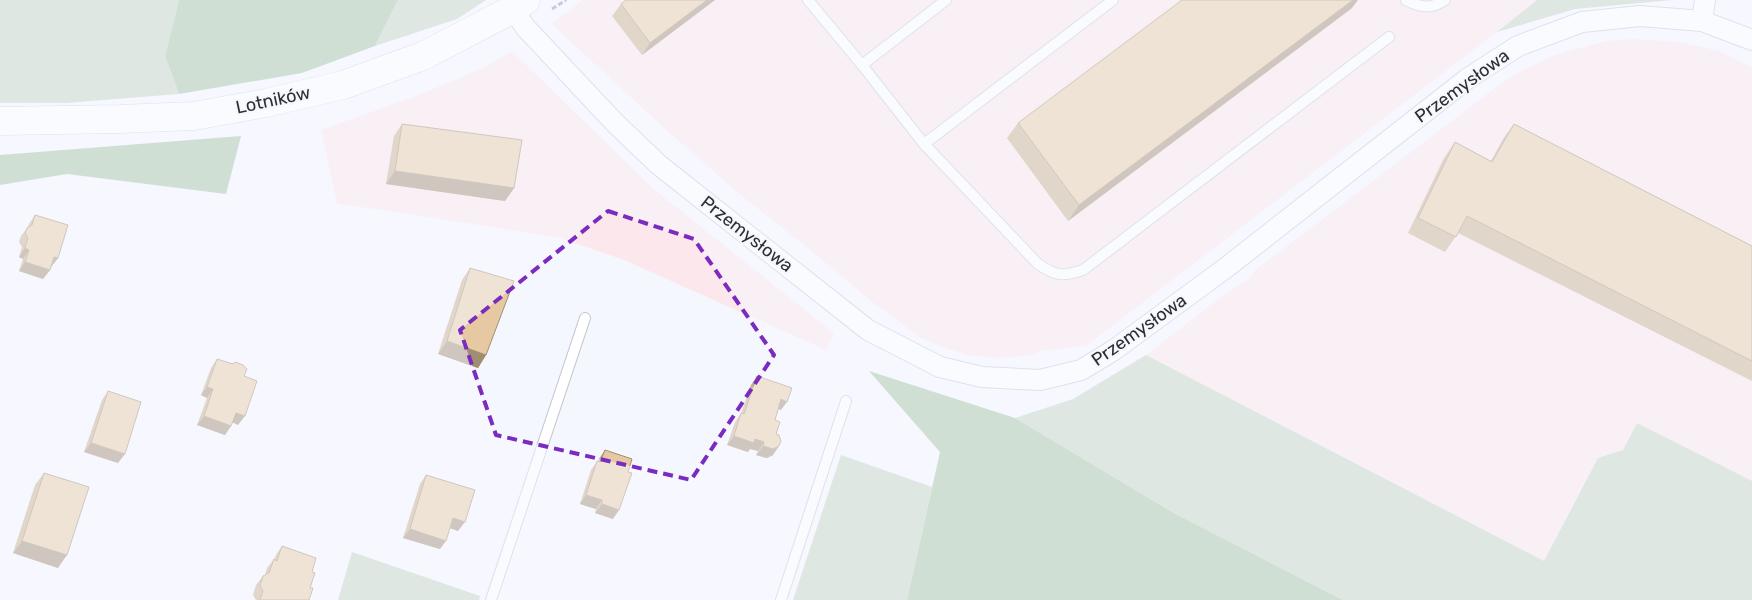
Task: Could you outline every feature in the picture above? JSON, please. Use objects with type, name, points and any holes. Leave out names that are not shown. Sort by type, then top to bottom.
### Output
[{"type":"street","points":[[1702,21],[1706,0]]},
{"type":"street","name":"Przemysłowa","points":[[520,4],[525,27],[614,122],[659,165],[868,330],[940,367],[982,377],[1040,380],[1081,370],[1114,350],[1227,267],[1468,79],[1518,46],[1582,22],[1640,16],[1702,21],[1752,40]]},
{"type":"street","name":"Lotników","points":[[0,121],[194,116],[266,103],[344,84],[423,56],[520,4]]},
{"type":"lane","points":[[808,0],[924,144],[1038,264],[1051,273],[1066,275],[1083,270],[1389,37]]},
{"type":"lane","points":[[862,65],[946,0]]},
{"type":"lane","points":[[924,144],[1113,0]]},
{"type":"lane","points":[[1406,0],[1419,8],[1440,4],[1445,0]]},
{"type":"lane","points":[[492,600],[585,318]]},
{"type":"lane","points":[[781,600],[846,401]]},
{"type":"highlighted area","points":[[608,211],[694,239],[774,355],[691,480],[496,435],[460,330]]},
{"type":"shaded area","points":[[583,0],[1537,0],[1086,346],[1040,351],[1032,355],[999,358],[966,355],[921,338],[871,301],[738,193],[663,127],[552,23]]},
{"type":"shaded area","points":[[1634,39],[1679,42],[1698,46],[1719,51],[1752,67],[1752,481],[1637,423],[1623,450],[1598,458],[1544,561],[1146,355],[1221,297],[1250,278],[1254,271],[1503,82],[1520,71],[1555,55],[1606,41]]},
{"type":"shaded area","points":[[512,51],[655,190],[834,333],[826,350],[624,260],[560,238],[337,204],[321,130],[416,96],[483,68]]},
{"type":"green space","points":[[0,0],[179,0],[165,56],[179,94],[66,103],[0,103]]},
{"type":"green space","points":[[179,0],[398,0],[375,46],[302,73],[179,94],[165,56]]},
{"type":"green space","points":[[398,0],[486,0],[457,19],[375,46]]},
{"type":"green space","points":[[1537,0],[1672,0],[1575,9],[1497,32]]},
{"type":"green space","points":[[241,136],[226,194],[67,174],[0,185],[0,155]]},
{"type":"green space","points":[[1146,355],[1544,561],[1598,458],[1623,450],[1637,423],[1752,481],[1752,600],[1343,600],[1172,512],[1015,418],[1073,399]]},
{"type":"green space","points":[[869,371],[1015,418],[1172,512],[1343,600],[907,600],[940,452]]},
{"type":"green space","points":[[841,455],[932,487],[907,600],[793,600]]},
{"type":"green space","points":[[352,552],[480,596],[479,600],[338,600]]},
{"type":"building","points":[[626,0],[707,0],[650,43],[621,4]]},
{"type":"building","points":[[1182,0],[1353,0],[1079,205],[1018,123]]},
{"type":"building","points":[[402,124],[522,140],[514,188],[395,171]]},
{"type":"building","points":[[1514,124],[1752,246],[1752,361],[1467,216],[1456,237],[1418,218],[1455,142],[1492,162]]},
{"type":"building","points":[[35,215],[68,225],[58,258],[54,257],[50,270],[25,262],[29,250],[25,248],[28,238],[25,233],[27,228],[32,225]]},
{"type":"building","points":[[470,268],[514,281],[486,355],[447,341]]},
{"type":"building","points":[[217,359],[243,365],[247,369],[244,376],[257,381],[245,416],[236,413],[231,426],[204,416],[213,389],[207,387]]},
{"type":"building","points":[[757,376],[792,388],[787,402],[781,399],[775,420],[780,422],[776,434],[779,435],[781,441],[779,446],[773,449],[763,446],[764,442],[755,439],[754,443],[734,436],[741,413],[744,414]]},
{"type":"building","points":[[108,391],[141,402],[125,454],[91,443]]},
{"type":"building","points":[[605,450],[632,459],[628,472],[632,473],[619,510],[602,504],[602,500],[586,495],[597,461],[600,462]]},
{"type":"building","points":[[44,473],[89,487],[67,555],[22,541]]},
{"type":"building","points":[[426,475],[475,490],[465,522],[453,518],[446,541],[410,529]]},
{"type":"building","points":[[282,546],[316,558],[312,572],[315,573],[310,588],[313,588],[309,600],[260,600],[263,591],[260,586],[263,576],[269,573],[274,559],[277,561]]}]
